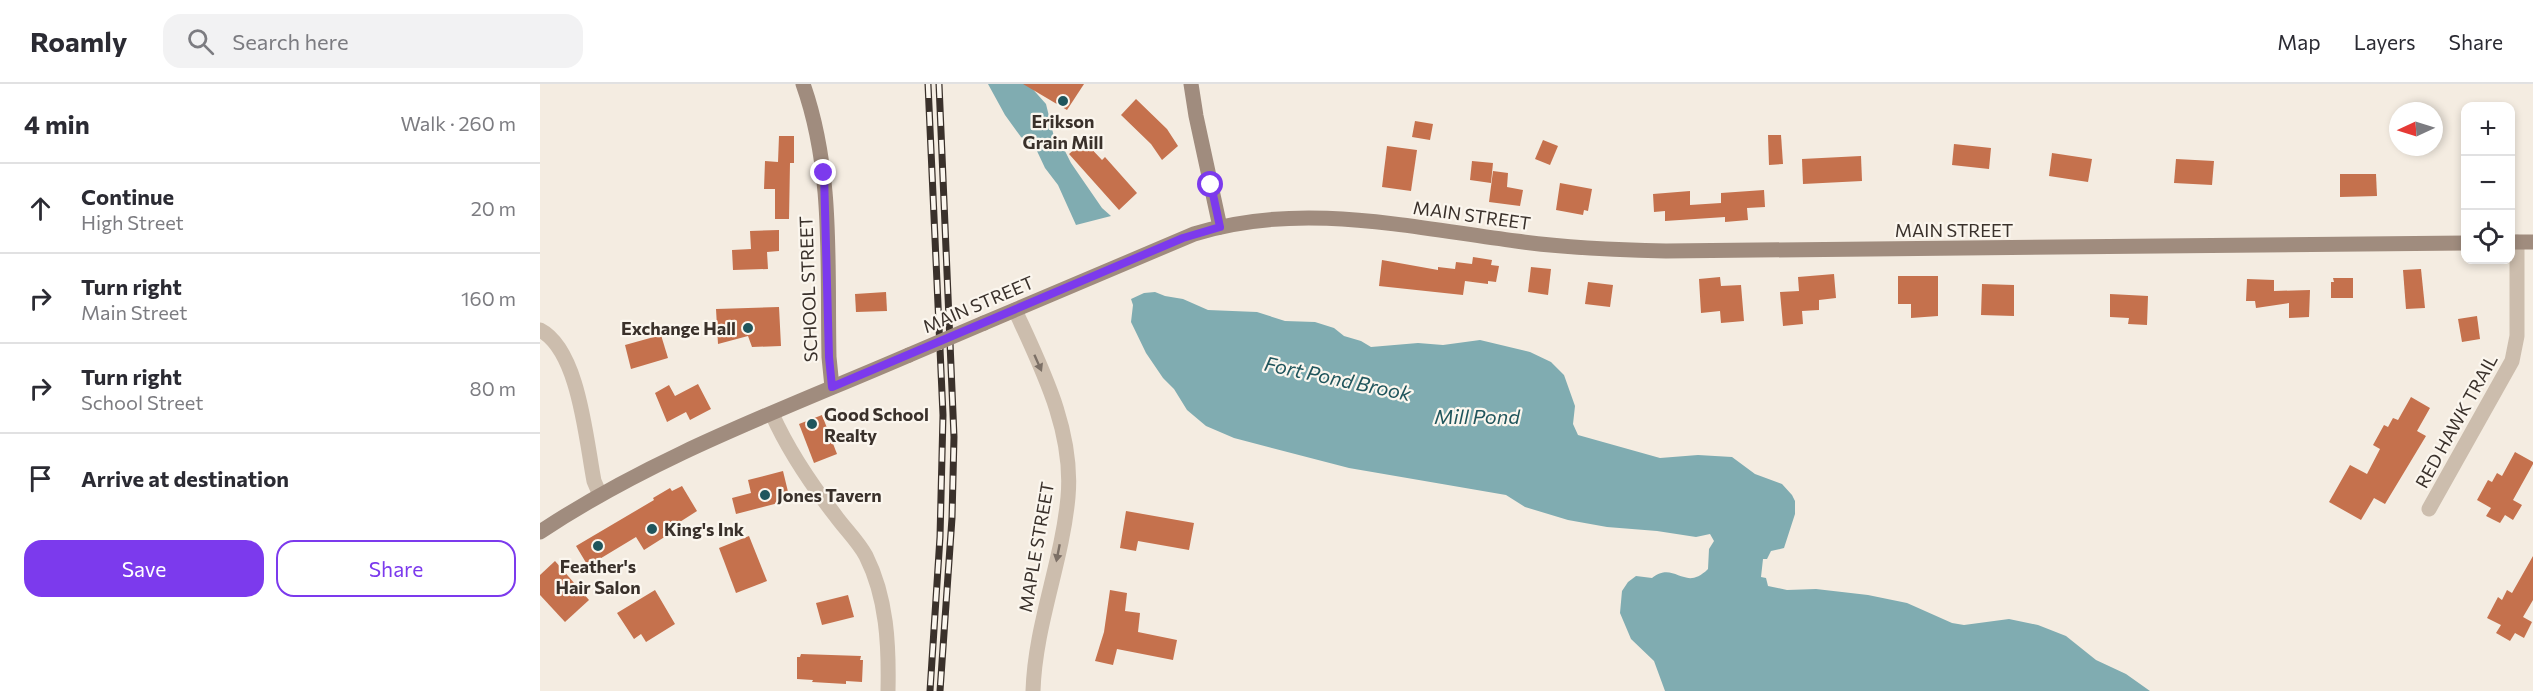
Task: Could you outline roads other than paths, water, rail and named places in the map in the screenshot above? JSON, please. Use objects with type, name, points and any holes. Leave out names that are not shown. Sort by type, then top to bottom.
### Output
[{"type":"main road","name":"SCHOOL STREET","points":[[803,84],[818,133],[824,173],[829,357],[832,387]]},
{"type":"main road","points":[[1191,84],[1220,227]]},
{"type":"main road","name":"MAIN STREET","points":[[540,532],[600,495],[682,452],[832,387],[1183,238],[1220,227],[1272,219],[1337,218],[1553,245],[1666,251],[2461,243]]},
{"type":"main road","points":[[2515,242],[2533,242]]},
{"type":"street","name":"RED HAWK TRAIL","points":[[2429,509],[2514,355],[2517,336],[2515,264]]},
{"type":"street","name":"MAPLE STREET","points":[[1015,310],[1058,412],[1068,466],[1068,499],[1040,637],[1033,691]]},
{"type":"street","points":[[540,330],[552,337],[568,362],[594,481],[600,495]]},
{"type":"street","points":[[772,414],[788,446],[825,503],[867,559],[879,592],[887,632],[888,691]]},
{"type":"water","points":[[988,84],[1028,84],[1030,86],[1046,104],[1055,141],[1064,149],[1102,208],[1111,216],[1076,225],[1058,185],[1045,168],[1037,151],[1032,144],[1021,137],[1005,115]]},
{"type":"water","name":"Mill Pond","points":[[1155,292],[1183,299],[1208,310],[1257,312],[1285,321],[1315,322],[1334,328],[1344,336],[1371,347],[1418,343],[1443,345],[1480,340],[1530,352],[1551,362],[1564,375],[1575,406],[1573,424],[1578,435],[1660,458],[1698,455],[1732,457],[1755,474],[1782,484],[1795,501],[1795,514],[1784,548],[1771,551],[1767,559],[1763,559],[1761,577],[1766,578],[1768,586],[1787,590],[1816,589],[1868,595],[1907,603],[1952,623],[1964,625],[2009,619],[2038,625],[2066,636],[2096,660],[2126,674],[2150,691],[1665,691],[1654,661],[1631,639],[1620,613],[1622,591],[1636,576],[1652,578],[1667,572],[1686,578],[1700,576],[1708,569],[1709,549],[1714,541],[1710,534],[1696,537],[1607,527],[1568,520],[1525,507],[1506,495],[1349,468],[1234,438],[1206,426],[1187,410],[1174,389],[1163,378],[1146,353],[1131,322],[1133,305],[1131,299],[1144,293]]},
{"type":"railway","points":[[928,84],[943,415],[940,537],[930,691]]},
{"type":"railway","points":[[939,84],[954,437],[952,518],[940,691]]},
{"type":"place","name":"Erikson Grain Mill","points":[[1063,101]]},
{"type":"place","name":"Exchange Hall","points":[[748,328]]},
{"type":"place","name":"Good School Realty","points":[[812,424]]},
{"type":"place","name":"Jones Tavern","points":[[765,495]]},
{"type":"place","name":"King's Ink","points":[[652,529]]},
{"type":"place","name":"Feather's Hair Salon","points":[[598,546]]},
{"type":"water label","name":"Fort Pond Brook","points":[[1338,378]]}]
